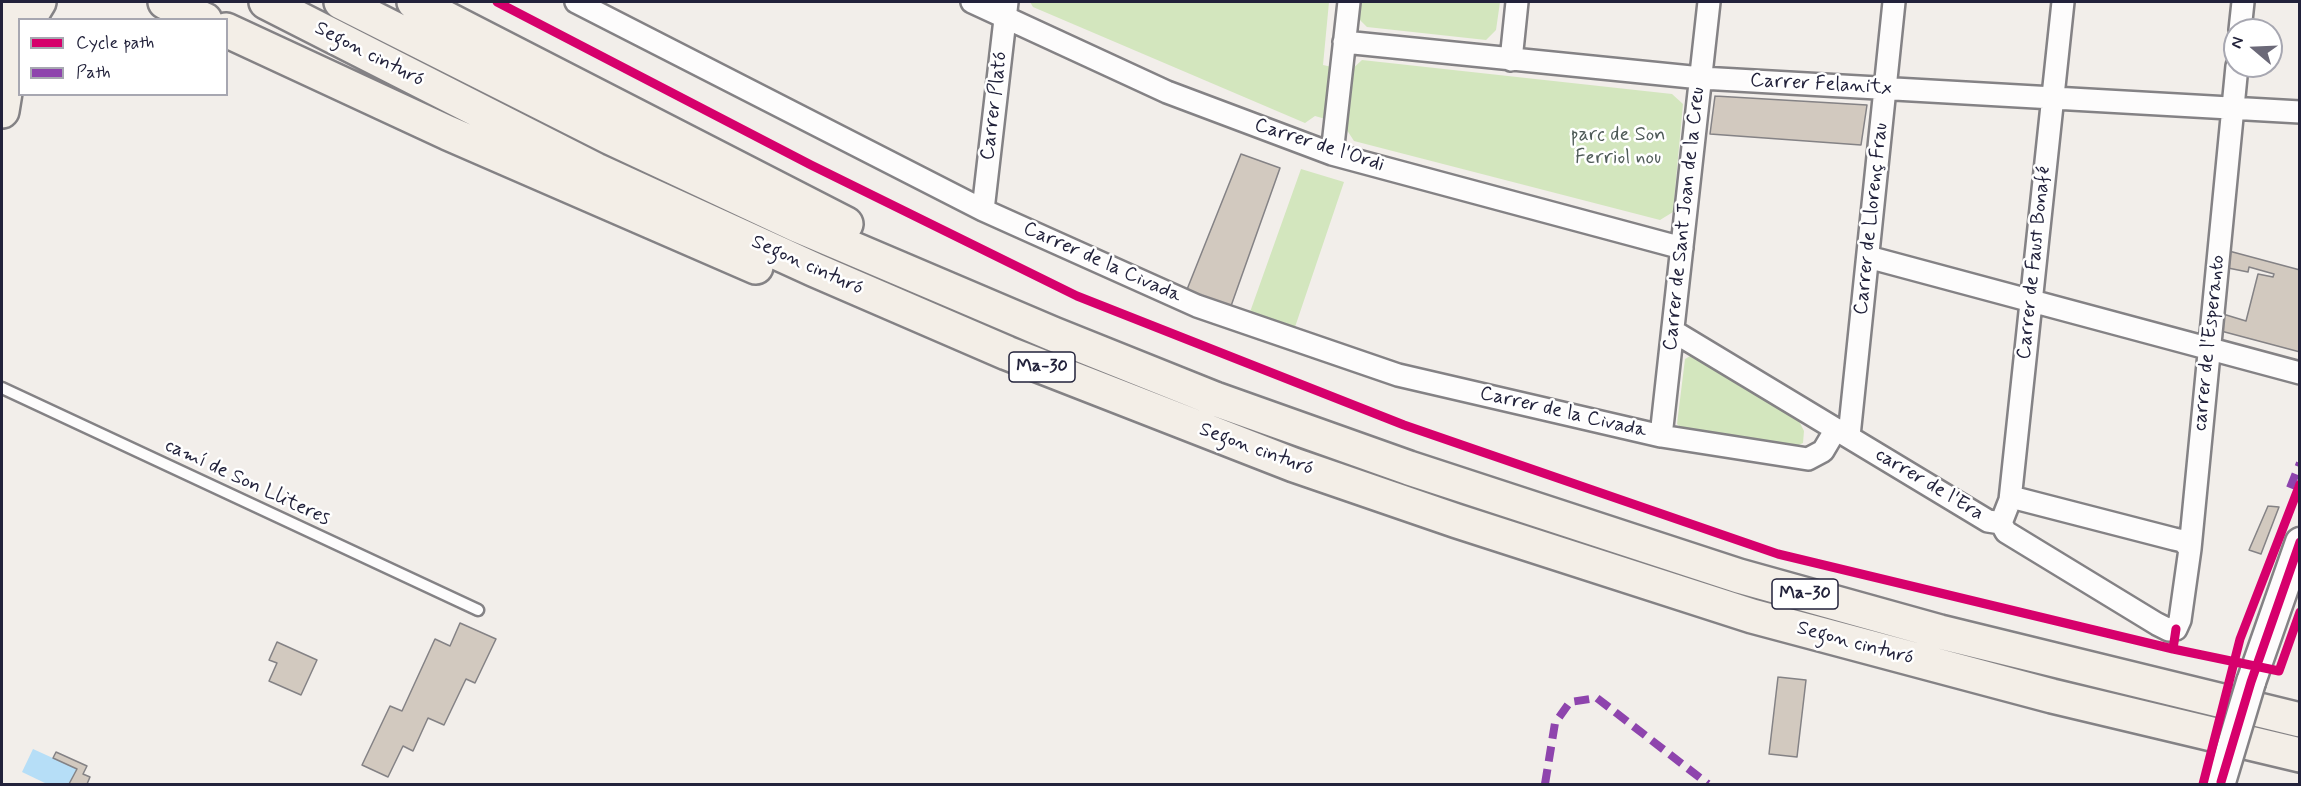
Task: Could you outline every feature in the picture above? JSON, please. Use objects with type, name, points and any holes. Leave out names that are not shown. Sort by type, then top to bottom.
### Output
[{"type":"main road","points":[[2,111],[8,74],[12,2]]},
{"type":"main road","points":[[29,18],[39,2]]},
{"type":"main road","points":[[165,2],[201,18]]},
{"type":"main road","name":"Segon cinturó","points":[[266,2],[472,108],[659,200],[910,313],[1102,392],[1294,465],[1686,596],[1853,644],[2052,696],[2300,755]]},
{"type":"main road","name":"Ma-30","points":[[341,2],[485,76],[724,191],[1053,334]]},
{"type":"main road","points":[[414,2],[895,249],[988,288],[1053,334]]},
{"type":"main road","points":[[228,31],[448,133],[703,245],[1038,382],[1102,392]]},
{"type":"main road","points":[[8,74],[18,46]]},
{"type":"main road","name":"Segon cinturó","points":[[1053,334],[1215,399],[1341,444],[1761,582],[1940,632],[2300,720]]},
{"type":"main road","points":[[2221,783],[2251,682],[2300,542]]},
{"type":"main road","points":[[1853,644],[1928,679],[2050,713],[2300,774]]},
{"type":"street","name":"Carrer de l'Ordi","points":[[972,2],[1006,10],[1167,92],[1332,154],[1682,248]]},
{"type":"street","points":[[1332,154],[1349,2]]},
{"type":"street","points":[[1510,60],[1517,2]]},
{"type":"street","name":"Carrer de Sant Joan de la Creu","points":[[1661,436],[1709,2]]},
{"type":"street","name":"Carrer de Llorenç Frau","points":[[1843,433],[1868,257],[1894,2]]},
{"type":"street","name":"Carrer de Faust Bonafé","points":[[2001,523],[2010,500],[2063,2]]},
{"type":"street","points":[[2241,18],[2243,2]]},
{"type":"street","name":"Carrer de la Civada","points":[[582,3],[982,210],[1197,306],[1398,375],[1661,436],[1808,459],[1843,433]]},
{"type":"street","name":"Carrer Plató","points":[[982,210],[1006,10]]},
{"type":"street","name":"Carrer Felanitx","points":[[1344,42],[1701,78],[2052,100],[2300,112]]},
{"type":"street","name":"carrer de l'Esperanto","points":[[2180,620],[2190,549],[2236,78]]},
{"type":"street","points":[[1868,257],[2300,372]]},
{"type":"street","name":"carrer de l'Era","points":[[1673,331],[1988,521],[2001,523],[2006,531],[2157,624],[2169,630],[2176,629],[2180,620]]},
{"type":"street","points":[[2010,500],[2019,499],[2174,539],[2183,542],[2190,549]]},
{"type":"lane","name":"camí de Son Lliteres","points":[[2,388],[478,610]]},
{"type":"green space","name":"parc de Son Ferriol nou","points":[[1030,2],[1329,2],[1323,65],[1350,71],[1362,60],[1672,94],[1683,104],[1673,212],[1660,220],[1354,141],[1343,124],[1315,116],[1305,123],[1033,7]]},
{"type":"green space","points":[[1360,2],[1500,2],[1496,30],[1486,40],[1367,27],[1358,18]]},
{"type":"green space","points":[[1301,169],[1344,182],[1295,327],[1250,312]]},
{"type":"green space","points":[[1692,355],[1799,421],[1804,431],[1803,443],[1792,448],[1686,432],[1677,424],[1685,359]]},
{"type":"water","points":[[33,749],[77,769],[69,784],[47,784],[22,772]]},
{"type":"building","points":[[1715,96],[1867,105],[1861,145],[1710,134]]},
{"type":"building","points":[[1241,154],[1280,168],[1231,306],[1186,292]]},
{"type":"building","points":[[2229,251],[2300,270],[2300,352],[2221,331],[2223,314],[2246,321],[2258,274],[2273,277],[2274,274],[2249,267],[2248,272],[2228,268]]},
{"type":"building","points":[[2268,506],[2279,507],[2261,554],[2249,550]]},
{"type":"building","points":[[460,623],[496,639],[475,683],[466,679],[444,725],[428,718],[413,751],[403,746],[388,777],[362,765],[390,706],[402,711],[435,639],[450,646]]},
{"type":"building","points":[[277,642],[317,660],[301,695],[269,681],[277,663],[269,660]]},
{"type":"building","points":[[1778,677],[1806,680],[1797,757],[1769,754]]},
{"type":"building","points":[[56,752],[87,766],[83,774],[90,777],[87,784],[69,784],[77,769],[53,758]]},
{"type":"marked path","points":[[2290,488],[2300,463]]},
{"type":"marked path","points":[[1545,784],[1555,723],[1570,702],[1597,698],[1708,784]]},
{"type":"cycle path","points":[[497,2],[811,165],[1077,296],[1404,425],[1778,554],[2173,649],[2176,629]]},
{"type":"cycle path","points":[[2203,784],[2240,639],[2300,484]]},
{"type":"cycle path","points":[[2221,782],[2251,682],[2300,542]]},
{"type":"cycle path","points":[[2173,649],[2279,671],[2300,612]]}]
